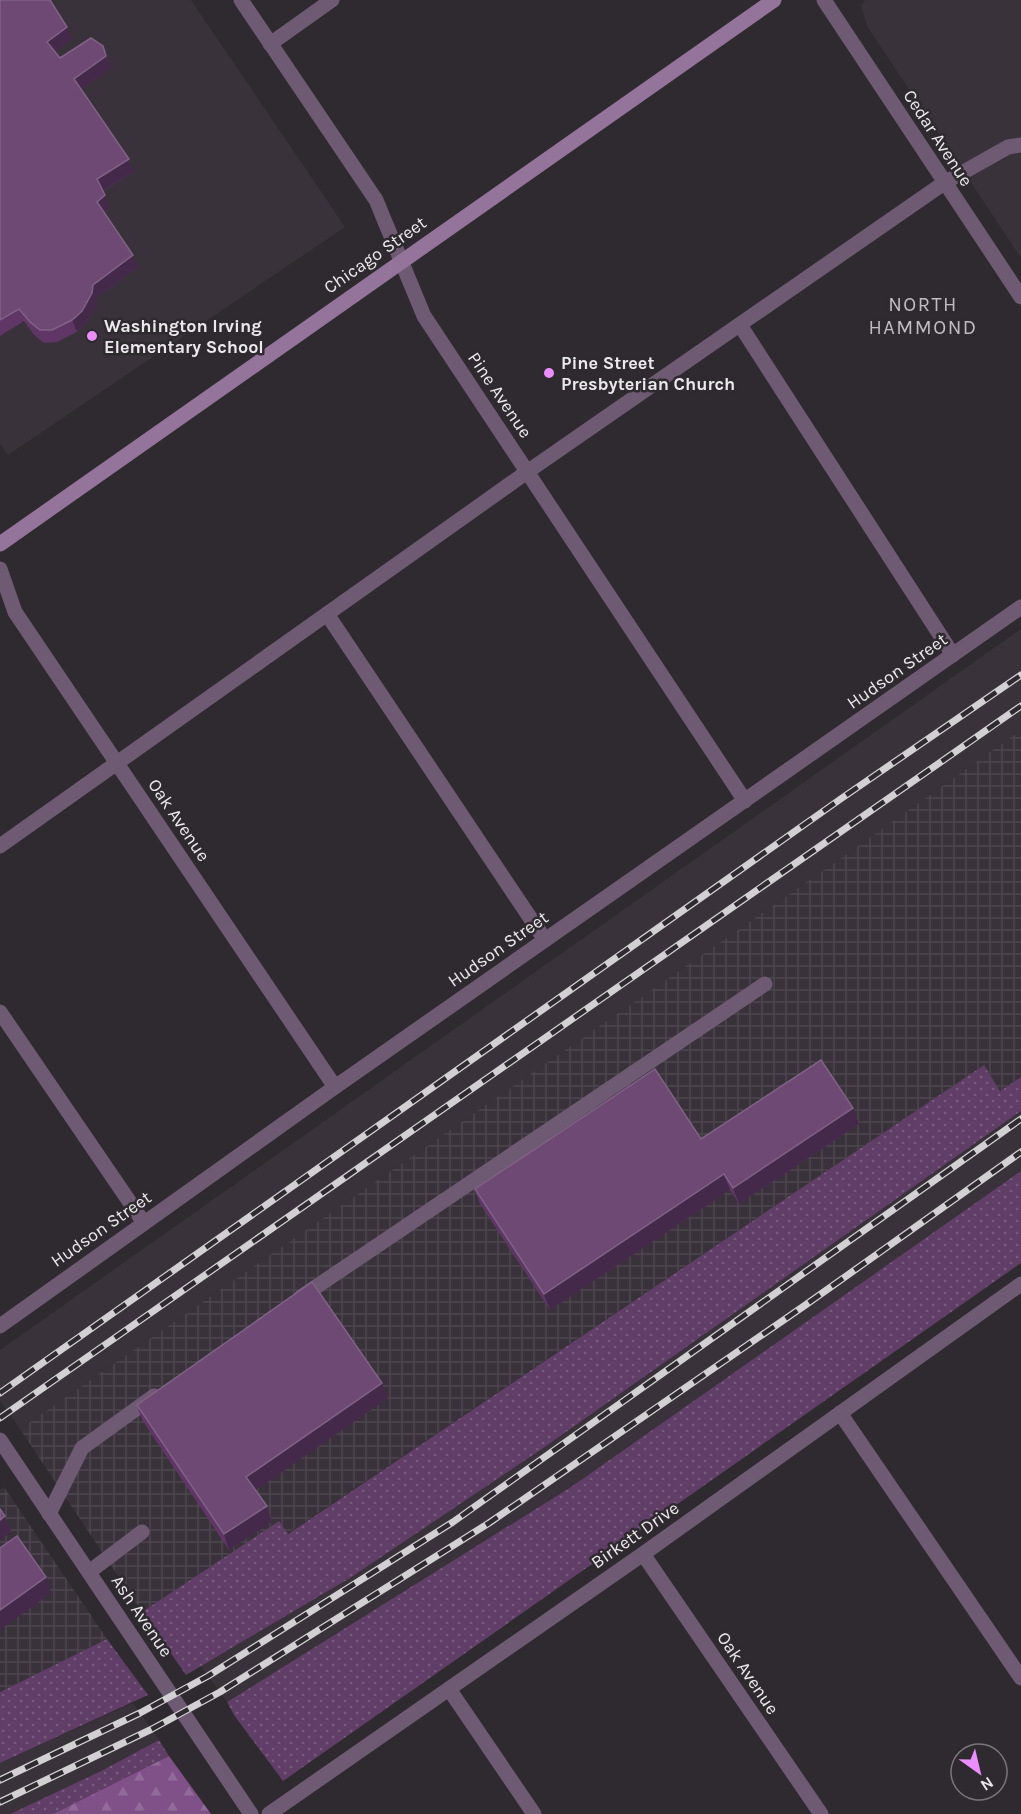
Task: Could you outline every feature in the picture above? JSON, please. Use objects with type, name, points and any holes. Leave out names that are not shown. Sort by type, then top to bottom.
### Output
[{"type":"main road","name":"Chicago Street","points":[[0,544],[774,0]]},
{"type":"street","name":"Pine Avenue","points":[[241,0],[376,200],[424,316],[745,801]]},
{"type":"street","points":[[270,44],[332,0]]},
{"type":"street","name":"Cedar Avenue","points":[[824,0],[1021,297]]},
{"type":"street","points":[[0,846],[527,472],[944,183],[1008,147],[1021,145]]},
{"type":"street","points":[[740,325],[953,655]]},
{"type":"street","name":"Oak Avenue","points":[[0,569],[15,612],[335,1087]]},
{"type":"street","name":"Hudson Street","points":[[0,1326],[335,1087],[1021,607]]},
{"type":"street","points":[[327,614],[545,940]]},
{"type":"street","points":[[284,1309],[765,984]]},
{"type":"street","points":[[0,1012],[144,1223]]},
{"type":"street","name":"Birkett Drive","points":[[269,1814],[643,1554],[1021,1284]]},
{"type":"street","points":[[49,1514],[82,1448],[166,1388]]},
{"type":"street","points":[[840,1413],[1021,1678]]},
{"type":"street","name":"Ash Avenue","points":[[0,1440],[251,1814]]},
{"type":"street","points":[[89,1572],[142,1532]]},
{"type":"street","name":"Oak Avenue","points":[[643,1554],[821,1814]]},
{"type":"street","points":[[448,1689],[534,1814]]},
{"type":"shaded area","name":"Washington Irving Elementary School","points":[[0,0],[191,0],[345,227],[8,455],[0,444]]},
{"type":"shaded area","points":[[865,0],[1021,0],[1021,258],[867,26],[861,6]]},
{"type":"shaded area","points":[[1021,629],[1021,730],[837,861],[20,1429],[0,1401],[0,1350]]},
{"type":"shaded area","points":[[1021,730],[1021,1077],[1000,1091],[984,1065],[287,1534],[279,1521],[142,1612],[20,1429],[837,861]]},
{"type":"shaded area","points":[[984,1065],[1000,1091],[1021,1077],[1021,1111],[539,1451],[350,1578],[186,1675],[142,1612],[279,1521],[288,1534]]},
{"type":"shaded area","points":[[1021,1111],[1021,1171],[571,1487],[227,1702],[201,1666],[350,1578],[539,1451]]},
{"type":"shaded area","points":[[1021,1171],[1021,1263],[283,1781],[234,1715],[227,1702],[571,1487]]},
{"type":"shaded area","points":[[4,1487],[107,1639],[0,1692],[0,1490]]},
{"type":"shaded area","points":[[107,1639],[148,1695],[0,1763],[0,1692]]},
{"type":"shaded area","points":[[133,1703],[159,1740],[101,1771],[10,1814],[0,1814],[0,1763]]},
{"type":"shaded area","points":[[159,1740],[169,1756],[53,1814],[10,1814],[101,1771]]},
{"type":"green space","points":[[169,1756],[211,1814],[53,1814]]},
{"type":"building","points":[[0,0],[50,0],[67,27],[47,42],[60,58],[91,38],[103,46],[106,56],[74,79],[129,159],[97,179],[105,195],[97,202],[133,255],[93,285],[92,293],[82,311],[72,320],[52,330],[40,330],[19,309],[0,320]]},
{"type":"building","points":[[821,1060],[853,1108],[733,1188],[724,1174],[544,1294],[475,1189],[655,1069],[701,1139]]},
{"type":"building","points":[[312,1282],[382,1383],[246,1477],[267,1506],[224,1534],[137,1405]]},
{"type":"building","points":[[0,1509],[5,1516],[0,1520]]},
{"type":"building","points":[[17,1536],[46,1577],[0,1610],[0,1548]]},
{"type":"railway","points":[[0,1393],[842,798],[1021,675]]},
{"type":"railway","points":[[0,1418],[1021,706]]},
{"type":"railway","points":[[0,1780],[140,1713],[208,1676],[453,1522],[1021,1119]]},
{"type":"railway","points":[[0,1802],[152,1729],[220,1692],[489,1523],[804,1306],[1021,1152]]},
{"type":"place","name":"Washington Irving Elementary School","points":[[92,336]]},
{"type":"place","name":"Pine Street Presbyterian Church","points":[[549,373]]},
{"type":"district","name":"NORTH HAMMOND","points":[[923,316]]}]
